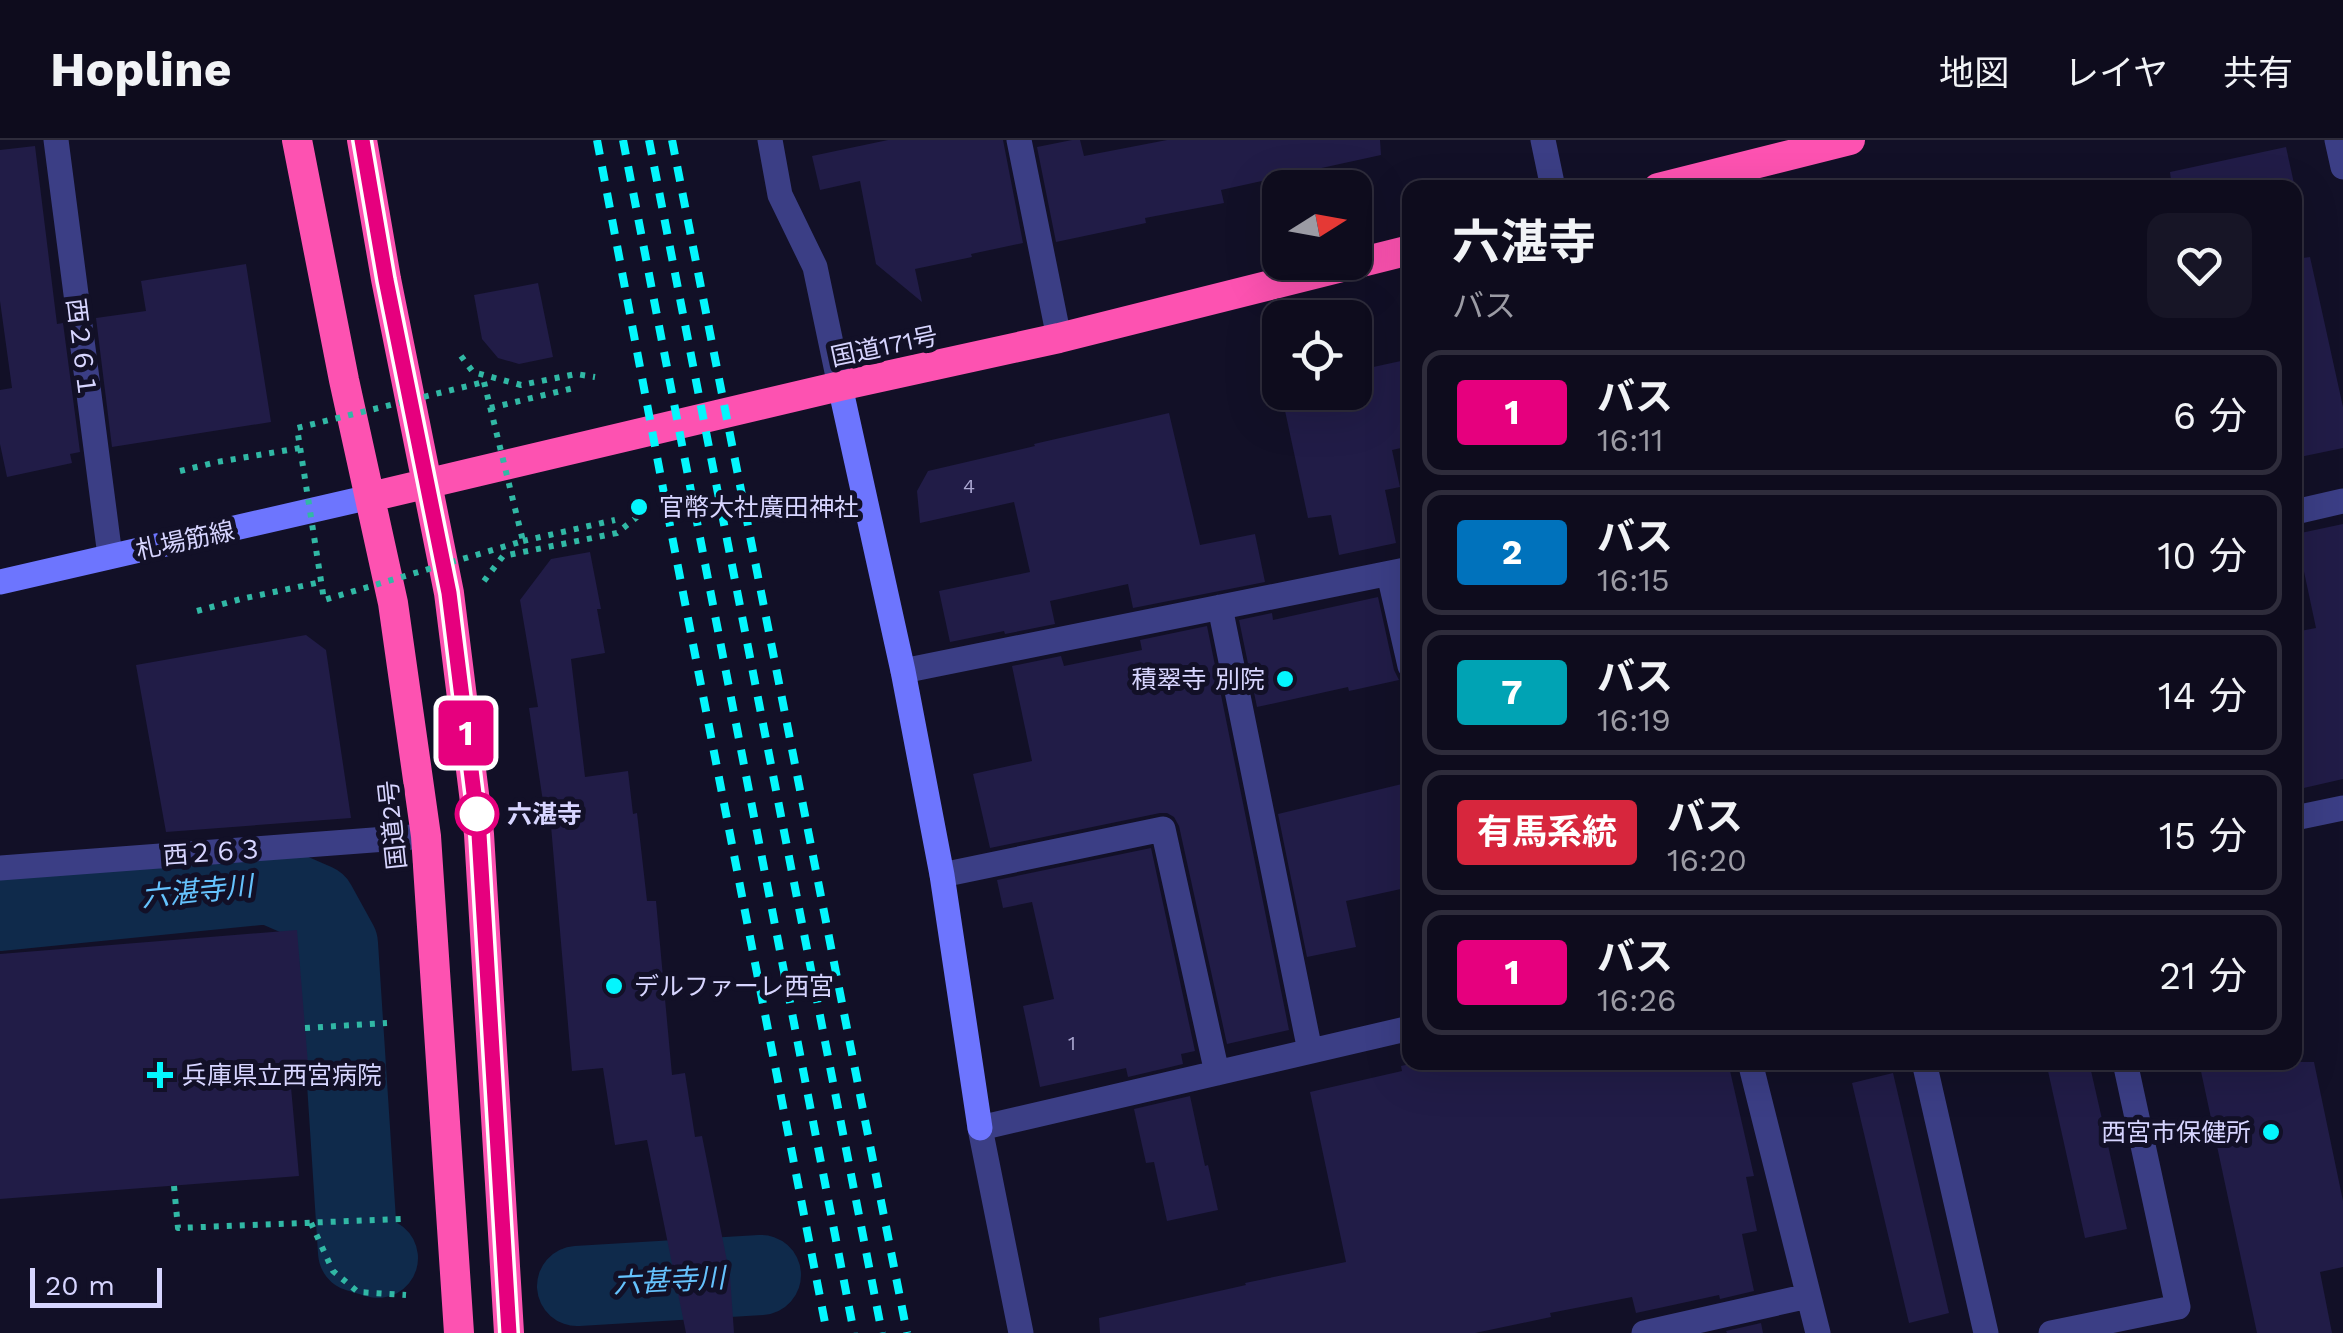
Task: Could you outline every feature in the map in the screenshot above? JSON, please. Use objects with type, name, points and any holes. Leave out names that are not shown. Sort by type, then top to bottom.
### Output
[{"type":"highway","name":"国道2号","points":[[297,140],[393,604],[426,836],[459,1333]]},
{"type":"highway","points":[[362,140],[449,593],[479,834],[510,1333]]},
{"type":"highway","points":[[1690,180],[1850,140]]},
{"type":"highway","name":"国道171号","points":[[370,497],[1059,338],[1402,252]]},
{"type":"street","name":"西２６１","points":[[56,140],[110,556]]},
{"type":"street","points":[[770,140],[780,196],[815,267],[902,670],[942,875],[980,1128],[1022,1333]]},
{"type":"street","points":[[1019,140],[1059,338]]},
{"type":"street","points":[[1543,140],[1552,180]]},
{"type":"street","points":[[2337,140],[2343,167]]},
{"type":"street","name":"札場筋線","points":[[0,582],[370,497]]},
{"type":"street","points":[[2302,511],[2343,502]]},
{"type":"street","points":[[902,670],[1400,571]]},
{"type":"street","points":[[1220,607],[1310,1051]]},
{"type":"street","points":[[2302,817],[2343,808]]},
{"type":"street","points":[[942,875],[1163,828],[1217,1073]]},
{"type":"street","name":"西２６３","points":[[0,868],[426,836]]},
{"type":"street","points":[[980,1128],[1402,1030]]},
{"type":"street","points":[[1752,1070],[1818,1333]]},
{"type":"street","points":[[1926,1070],[1986,1333]]},
{"type":"street","points":[[2051,1333],[2178,1306],[2127,1070]]},
{"type":"street","points":[[1644,1333],[1808,1296]]},
{"type":"path","points":[[460,356],[474,372],[521,385],[576,374],[595,377]]},
{"type":"path","points":[[523,541],[484,382],[297,428],[324,600],[523,541],[615,520]]},
{"type":"path","points":[[490,408],[578,387]]},
{"type":"path","points":[[180,471],[300,448]]},
{"type":"path","points":[[478,588],[503,556],[617,533],[637,517]]},
{"type":"path","points":[[197,611],[321,582]]},
{"type":"path","points":[[305,1028],[387,1023]]},
{"type":"path","points":[[174,1186],[178,1228],[401,1219]]},
{"type":"path","points":[[311,1222],[333,1271],[358,1292],[406,1295]]},
{"type":"building","points":[[888,140],[1003,140],[1023,243],[915,269],[922,302],[876,264],[860,181],[820,190],[812,156]]},
{"type":"building","points":[[1080,140],[1084,156],[1167,140],[1380,140],[1381,155],[1312,170],[1262,170],[1262,181],[1221,190],[1224,203],[1145,218],[1146,223],[1056,242],[1037,147]]},
{"type":"building","points":[[35,146],[57,324],[63,323],[80,452],[70,454],[72,463],[7,477],[0,444],[0,390],[12,388],[0,301],[0,150]]},
{"type":"building","points":[[2286,147],[2293,180],[2171,180],[2170,172]]},
{"type":"building","points":[[2310,257],[2343,407],[2343,448],[2302,457],[2302,258]]},
{"type":"building","points":[[246,264],[271,422],[112,447],[96,318],[146,311],[141,281]]},
{"type":"building","points":[[538,283],[553,357],[519,364],[498,358],[482,339],[474,295]]},
{"type":"building","points":[[1402,361],[1402,448],[1392,450],[1400,487],[1385,490],[1396,543],[1339,555],[1331,515],[1308,518],[1285,410],[1372,410],[1372,367]]},
{"type":"building","points":[[1169,413],[1200,545],[1255,534],[1265,582],[1133,608],[1128,584],[1050,601],[1055,624],[950,642],[939,591],[1030,572],[1014,502],[920,523],[917,491],[928,471]]},
{"type":"building","points":[[2343,524],[2343,779],[2302,788],[2302,631],[2316,628],[2302,562],[2302,533]]},
{"type":"building","points":[[590,552],[605,653],[571,659],[585,777],[628,771],[647,901],[656,901],[672,1075],[685,1073],[695,1137],[702,1136],[730,1276],[734,1333],[686,1333],[647,1140],[615,1145],[603,1068],[572,1071],[550,814],[545,815],[529,708],[538,707],[520,600],[551,559]]},
{"type":"building","points":[[1378,597],[1399,680],[1257,707],[1239,620],[1272,613],[1273,620]]},
{"type":"building","points":[[1207,626],[1289,1030],[1227,1044],[1174,817],[1160,813],[990,848],[973,774],[1032,761],[1012,666],[1061,656],[1064,666],[1142,650],[1140,640]]},
{"type":"building","points":[[306,635],[326,650],[351,818],[166,832],[136,665]]},
{"type":"building","points":[[1402,784],[1402,889],[1346,901],[1356,947],[1307,957],[1278,814]]},
{"type":"building","points":[[1151,848],[1195,1051],[1181,1054],[1183,1064],[1128,1077],[1126,1068],[1040,1087],[1023,1006],[1054,999],[1032,902],[1003,908],[997,880]]},
{"type":"building","points":[[297,930],[308,1064],[289,1065],[299,1176],[0,1199],[0,954]]},
{"type":"building","name":"西宮市保健所","points":[[2302,1062],[2314,1062],[2343,1201],[2343,1267],[2320,1272],[2332,1333],[2257,1333],[2201,1070],[2302,1070]]},
{"type":"building","points":[[1401,1066],[1402,1070],[1730,1070],[1754,1176],[1746,1177],[1757,1231],[1742,1234],[1754,1291],[1636,1313],[1632,1297],[1475,1333],[1100,1333],[1099,1318],[1346,1262],[1310,1092],[1402,1071]]},
{"type":"building","points":[[2048,1070],[2091,1070],[2127,1229],[2085,1238]]},
{"type":"building","points":[[1893,1073],[1949,1313],[1909,1323],[1852,1083]]},
{"type":"building","points":[[1190,1096],[1218,1210],[1167,1221],[1154,1162],[1146,1163],[1134,1109]]},
{"type":"building","points":[[1761,1323],[1763,1333],[1726,1331]]},
{"type":"waterway","name":"六湛寺川","points":[[0,911],[270,884],[316,904],[338,944],[358,1252],[378,1258]]},
{"type":"waterway","name":"六甚寺川","points":[[577,1286],[761,1275]]},
{"type":"railway","points":[[597,140],[827,1333]]},
{"type":"railway","points":[[623,140],[854,1333]]},
{"type":"railway","points":[[649,140],[882,1333]]},
{"type":"railway","points":[[672,140],[907,1333]]},
{"type":"bus line","name":"1","points":[[362,140],[449,593],[479,834],[509,1333]]},
{"type":"place","name":"官幣大社廣田神社","points":[[639,507]]},
{"type":"place","name":"積翠寺 別院","points":[[1285,679]]},
{"type":"place","name":"六湛寺","points":[[477,814]]},
{"type":"place","name":"デルファーレ西宮","points":[[614,986]]},
{"type":"place","name":"兵庫県立西宮病院","points":[[160,1075]]},
{"type":"place","name":"西宮市保健所","points":[[2271,1132]]}]
